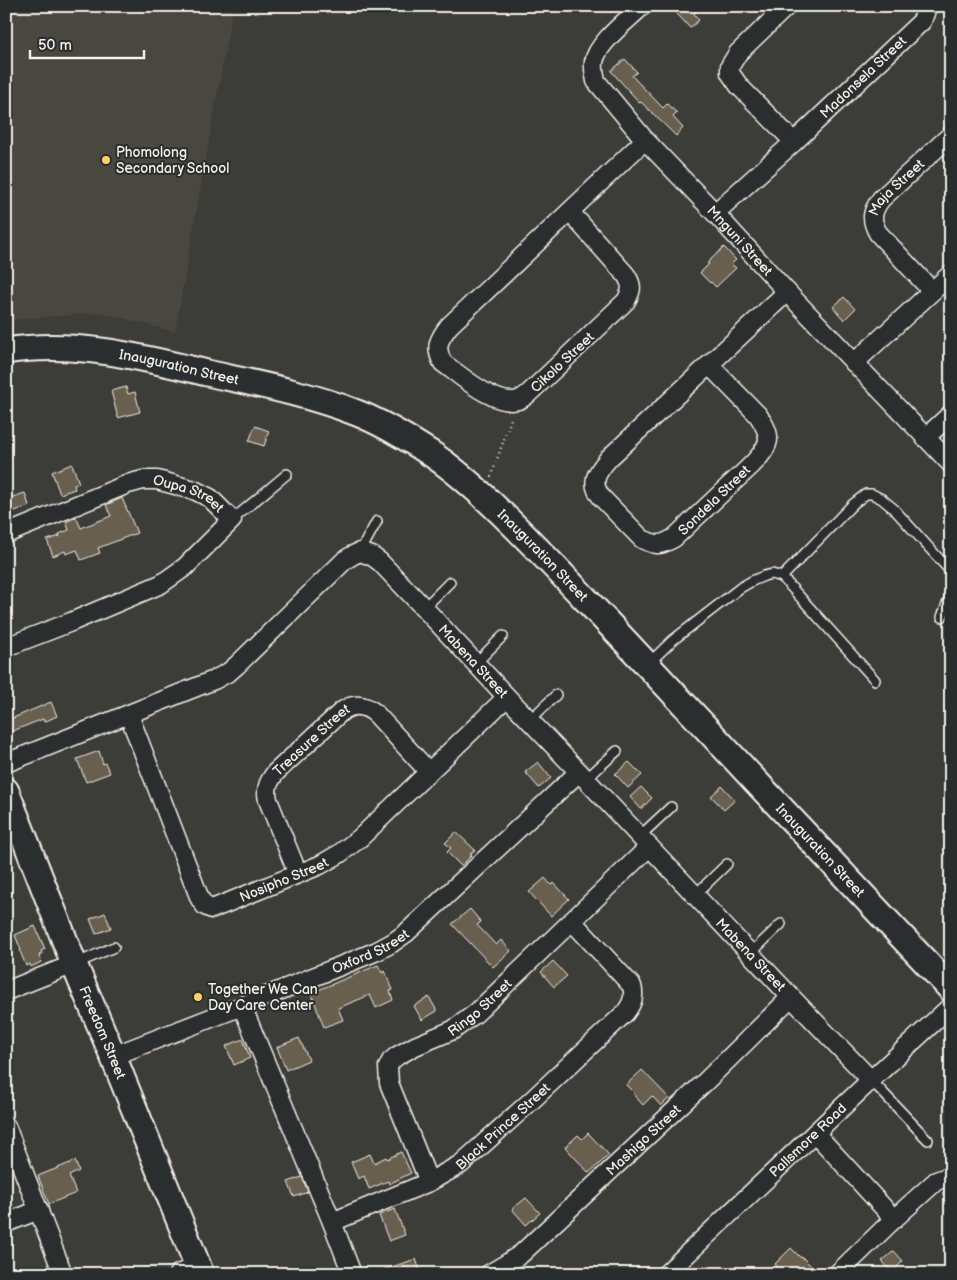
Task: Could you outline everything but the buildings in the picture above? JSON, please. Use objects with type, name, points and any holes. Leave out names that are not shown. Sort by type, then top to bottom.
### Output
[{"type":"street","name":"Mnguni Street","points":[[642,6],[597,52],[594,61],[596,81],[645,140],[951,464]]},
{"type":"street","points":[[787,6],[738,53],[730,66],[730,73],[739,86],[794,142]]},
{"type":"street","name":"Madonsela Street","points":[[715,213],[794,142],[922,21],[927,6]]},
{"type":"street","name":"Maja Street","points":[[932,291],[878,233],[874,227],[873,212],[881,200],[951,136]]},
{"type":"street","name":"Cikolo Street","points":[[570,212],[626,275],[630,282],[630,294],[626,301],[528,394],[517,400],[504,400],[494,397],[482,391],[443,363],[439,357],[438,346],[441,336],[450,326],[645,140]]},
{"type":"street","points":[[854,363],[951,274]]},
{"type":"street","name":"Sondela Street","points":[[709,365],[758,415],[768,434],[768,442],[763,451],[748,468],[674,538],[658,545],[642,540],[597,492],[595,478],[609,458],[787,292]]},
{"type":"street","name":"Inauguration Street","points":[[6,351],[56,347],[90,349],[138,356],[322,400],[358,413],[434,455],[462,477],[517,528],[648,664],[951,989]]},
{"type":"street","points":[[925,438],[951,414]]},
{"type":"street","name":"Oupa Street","points":[[6,534],[128,484],[143,480],[157,480],[194,490],[210,498],[232,520],[184,567],[161,584],[6,647]]},
{"type":"street","points":[[6,763],[129,715],[229,672],[345,560],[360,552]]},
{"type":"street","name":"Mabena Street","points":[[360,552],[372,556],[380,562],[871,1080]]},
{"type":"street","name":"Nosipho Street","points":[[129,715],[199,896],[205,906],[212,909],[320,865],[360,838],[507,696]]},
{"type":"street","name":"Treasure Street","points":[[298,874],[268,800],[266,788],[276,772],[340,712],[359,705],[370,708],[429,772]]},
{"type":"street","name":"Oxford Street","points":[[113,1056],[377,951],[400,938],[583,776]]},
{"type":"street","name":"Freedom Street","points":[[6,790],[74,964],[113,1056],[192,1271]]},
{"type":"street","name":"Ringo Street","points":[[429,1182],[389,1082],[388,1068],[391,1061],[402,1052],[453,1030],[476,1013],[572,921],[644,841]]},
{"type":"street","name":"Black Prince Street","points":[[332,1222],[429,1182],[454,1169],[469,1158],[532,1101],[626,1013],[633,999],[632,986],[572,921]]},
{"type":"street","points":[[6,991],[74,964]]},
{"type":"street","name":"Mashigo Street","points":[[489,1274],[521,1254],[704,1082],[791,997]]},
{"type":"street","points":[[242,1006],[352,1274]]},
{"type":"street","name":"Pallsmore Road","points":[[666,1274],[951,1006]]},
{"type":"street","points":[[6,1126],[63,1274]]},
{"type":"street","points":[[816,1133],[894,1219]]},
{"type":"street","points":[[837,1274],[894,1219],[943,1179]]},
{"type":"street","points":[[6,1223],[38,1210]]},
{"type":"lane","points":[[232,520],[287,474]]},
{"type":"lane","points":[[782,577],[853,504],[866,494],[872,494],[882,499],[894,509],[951,572]]},
{"type":"lane","points":[[360,552],[377,521]]},
{"type":"lane","points":[[648,664],[673,640],[740,588],[752,581],[772,574],[782,577],[875,680]]},
{"type":"lane","points":[[424,608],[450,582]]},
{"type":"lane","points":[[942,617],[951,594]]},
{"type":"lane","points":[[476,663],[503,636]]},
{"type":"lane","points":[[530,720],[556,695]]},
{"type":"lane","points":[[583,776],[617,750]]},
{"type":"lane","points":[[644,841],[671,807]]},
{"type":"lane","points":[[695,895],[727,864]]},
{"type":"lane","points":[[750,953],[781,924]]},
{"type":"lane","points":[[74,964],[114,947]]},
{"type":"lane","points":[[871,1080],[928,1140]]},
{"type":"path","points":[[484,497],[517,400]]},
{"type":"shaded area","name":"Phomolong Secondary School","points":[[6,6],[233,6],[175,332],[102,313],[6,320]]},
{"type":"place","name":"Phomolong Secondary School","points":[[106,160]]},
{"type":"place","name":"Together We Can Day Care Center","points":[[198,997]]}]
